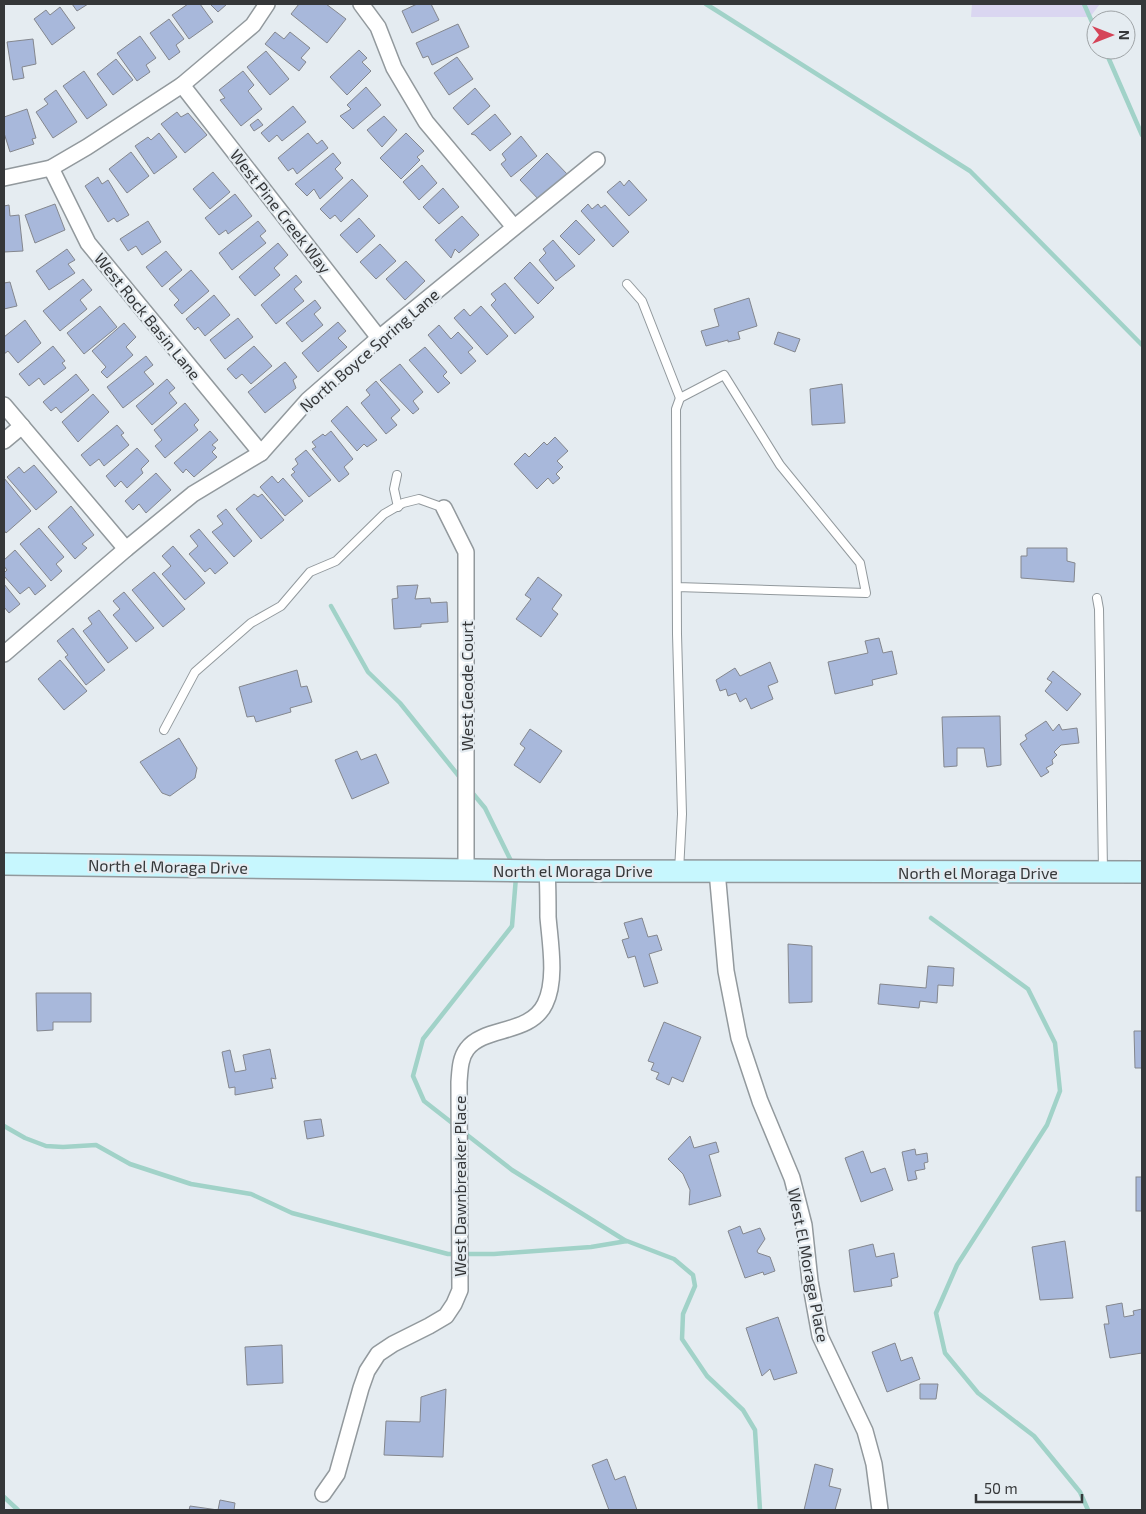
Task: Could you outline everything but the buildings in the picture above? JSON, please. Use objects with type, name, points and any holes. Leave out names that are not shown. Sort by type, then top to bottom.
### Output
[{"type":"street","points":[[4,178],[51,168],[87,147],[182,85],[254,25],[267,4]]},
{"type":"street","points":[[361,4],[378,27],[394,68],[426,122],[514,227]]},
{"type":"street","name":"West Pine Creek Way","points":[[182,85],[379,338]]},
{"type":"street","name":"North Boyce Spring Lane","points":[[4,654],[193,494],[261,453],[308,400],[379,338],[597,160]]},
{"type":"street","name":"West Rock Basin Lane","points":[[51,168],[88,243],[261,453]]},
{"type":"street","points":[[4,405],[126,549]]},
{"type":"street","points":[[4,441],[22,426]]},
{"type":"street","name":"West Geode Court","points":[[444,508],[466,552],[466,870]]},
{"type":"street","name":"North el Moraga Drive","points":[[4,864],[548,871],[1142,872]]},
{"type":"street","name":"West El Moraga Place","points":[[717,870],[726,971],[739,1038],[760,1101],[792,1178],[804,1225],[810,1281],[820,1336],[865,1431],[874,1464],[880,1510]]},
{"type":"street","name":"West Dawnbreaker Place","points":[[323,1494],[337,1474],[361,1388],[367,1371],[378,1354],[392,1344],[446,1316],[460,1290],[459,1082],[461,1062],[467,1048],[478,1040],[521,1025],[535,1017],[545,1005],[551,969],[548,871]]},
{"type":"lane","points":[[627,284],[642,301],[680,398],[676,409],[677,587],[682,814],[680,870]]},
{"type":"lane","points":[[677,587],[866,593],[860,563],[780,465],[724,375],[680,398]]},
{"type":"lane","points":[[397,475],[394,490],[398,507]]},
{"type":"lane","points":[[164,730],[195,672],[251,622],[281,606],[310,572],[336,560],[384,514],[398,507],[419,499],[444,508]]},
{"type":"lane","points":[[1097,598],[1099,619],[1103,872]]},
{"type":"shaded area","points":[[972,4],[1100,4],[1095,10],[1086,10],[1086,17],[971,17]]},
{"type":"waterway","points":[[706,4],[970,171],[1142,345]]},
{"type":"waterway","points":[[1084,4],[1087,10]]},
{"type":"waterway","points":[[1109,60],[1142,135]]},
{"type":"waterway","points":[[331,606],[368,672],[400,703],[462,780]]},
{"type":"waterway","points":[[470,790],[485,808],[513,865]]},
{"type":"waterway","points":[[456,1126],[424,1101],[413,1076],[423,1039],[512,926],[516,877]]},
{"type":"waterway","points":[[931,918],[1028,989],[1055,1043],[1060,1091],[1047,1125],[957,1265],[936,1313],[945,1353],[978,1393],[1034,1436],[1080,1492],[1088,1510]]},
{"type":"waterway","points":[[4,1126],[25,1138],[46,1146],[96,1145],[130,1164],[191,1184],[251,1194],[292,1213],[448,1254],[494,1254],[591,1247],[627,1241],[674,1259],[693,1275],[695,1286],[683,1314],[682,1339],[707,1376],[743,1410],[755,1430],[760,1510]]},
{"type":"waterway","points":[[462,1131],[512,1170],[626,1241]]},
{"type":"waterway","points":[[4,1497],[18,1510]]}]
